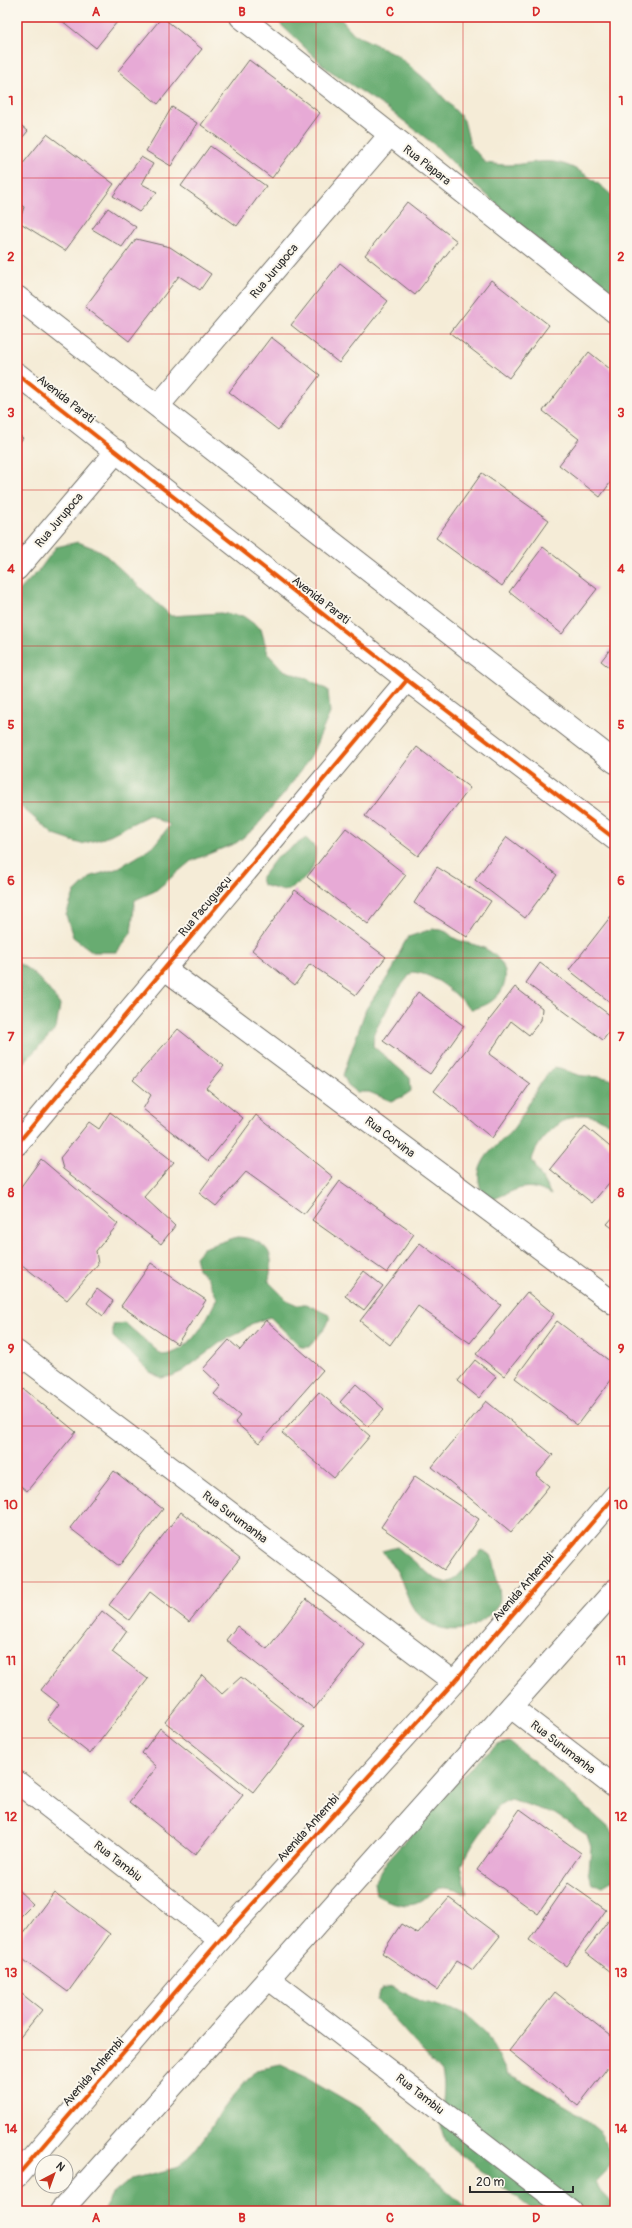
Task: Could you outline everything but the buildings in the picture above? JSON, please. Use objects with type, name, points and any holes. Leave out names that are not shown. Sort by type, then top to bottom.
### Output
[{"type":"street","name":"Rua Piapara","points":[[241,17],[389,136],[615,312]]},
{"type":"street","name":"Rua Jurupoca","points":[[158,406],[389,136]]},
{"type":"street","points":[[17,297],[615,762]]},
{"type":"street","name":"Avenida Parati","points":[[17,374],[407,680],[615,839]]},
{"type":"street","name":"Rua Jurupoca","points":[[17,570],[117,451]]},
{"type":"street","name":"Rua Pacuguaçu","points":[[17,1144],[407,680]]},
{"type":"street","name":"Rua Corvina","points":[[165,969],[615,1304]]},
{"type":"street","name":"Rua Surumanha","points":[[17,1352],[454,1682]]},
{"type":"street","name":"Avenida Anhembi","points":[[17,2176],[220,1940],[454,1682],[615,1496]]},
{"type":"street","points":[[61,2211],[615,1590]]},
{"type":"street","name":"Rua Surumanha","points":[[511,1707],[615,1787]]},
{"type":"street","name":"Rua Tambiu","points":[[17,1782],[220,1940]]},
{"type":"street","name":"Rua Tambiu","points":[[268,1978],[571,2211]]},
{"type":"green space","points":[[273,17],[339,17],[354,34],[397,55],[432,85],[464,120],[470,145],[486,163],[508,165],[554,162],[563,164],[579,171],[608,192],[615,198],[615,309],[471,181],[436,146],[391,111],[326,68]]},
{"type":"green space","points":[[78,542],[101,551],[171,616],[220,613],[243,616],[261,629],[268,654],[283,670],[306,678],[328,690],[330,713],[311,756],[284,794],[254,829],[236,843],[191,861],[155,891],[135,900],[131,933],[117,952],[93,952],[73,937],[66,915],[74,893],[92,876],[116,869],[137,857],[155,844],[170,825],[149,815],[104,838],[81,844],[54,835],[17,803],[17,593],[40,569],[56,547]]},
{"type":"green space","points":[[306,838],[315,847],[315,855],[312,869],[304,879],[284,891],[263,885],[261,878],[277,857]]},
{"type":"green space","points":[[432,929],[443,930],[458,940],[489,951],[498,959],[504,968],[504,986],[492,1001],[471,1009],[437,980],[429,976],[412,972],[397,991],[374,1033],[373,1046],[410,1078],[411,1091],[402,1097],[391,1101],[369,1092],[357,1092],[348,1085],[343,1075],[366,1009],[393,969],[408,937]]},
{"type":"green space","points":[[17,962],[41,981],[60,1005],[56,1029],[17,1069]]},
{"type":"green space","points":[[554,1067],[561,1068],[578,1075],[606,1078],[615,1081],[615,1126],[592,1116],[575,1116],[559,1124],[545,1137],[539,1145],[532,1160],[551,1195],[529,1187],[516,1190],[494,1199],[482,1193],[479,1183],[479,1176],[484,1160],[487,1155],[513,1129],[542,1081]]},
{"type":"green space","points":[[237,1237],[248,1238],[258,1242],[267,1250],[270,1254],[271,1260],[269,1282],[287,1300],[297,1305],[308,1305],[331,1316],[326,1327],[309,1347],[301,1347],[270,1317],[251,1324],[241,1332],[221,1342],[183,1371],[172,1376],[161,1378],[150,1372],[113,1337],[113,1325],[125,1323],[162,1355],[181,1349],[196,1335],[217,1298],[207,1277],[198,1269],[195,1257],[203,1248]]},
{"type":"green space","points":[[397,1547],[435,1579],[447,1583],[457,1577],[482,1550],[492,1556],[500,1594],[498,1605],[479,1623],[461,1629],[452,1630],[443,1628],[426,1621],[414,1610],[398,1573],[382,1551]]},
{"type":"green space","points":[[509,1742],[536,1763],[608,1827],[615,1836],[613,1880],[603,1886],[592,1884],[589,1872],[591,1847],[587,1835],[555,1814],[510,1799],[499,1805],[472,1845],[461,1865],[467,1893],[448,1888],[439,1888],[434,1890],[418,1903],[406,1905],[393,1903],[376,1895],[374,1882],[387,1861],[468,1770],[497,1745]]},
{"type":"green space","points":[[392,1987],[423,2002],[458,2011],[468,2017],[486,2033],[508,2075],[541,2091],[573,2110],[599,2131],[612,2153],[612,2164],[596,2181],[600,2191],[615,2207],[615,2211],[534,2211],[448,2145],[443,2136],[441,2126],[443,2082],[441,2072],[377,2000],[381,1989]]},
{"type":"green space","points":[[281,2065],[308,2078],[361,2109],[379,2123],[410,2158],[470,2211],[103,2211],[112,2195],[131,2179],[179,2167],[195,2150],[210,2130],[224,2107],[256,2070]]},
{"type":"cycle path","points":[[17,374],[407,680],[615,839]]},
{"type":"cycle path","points":[[17,1144],[407,680]]},
{"type":"cycle path","points":[[17,2176],[220,1940],[454,1682],[615,1496]]}]
